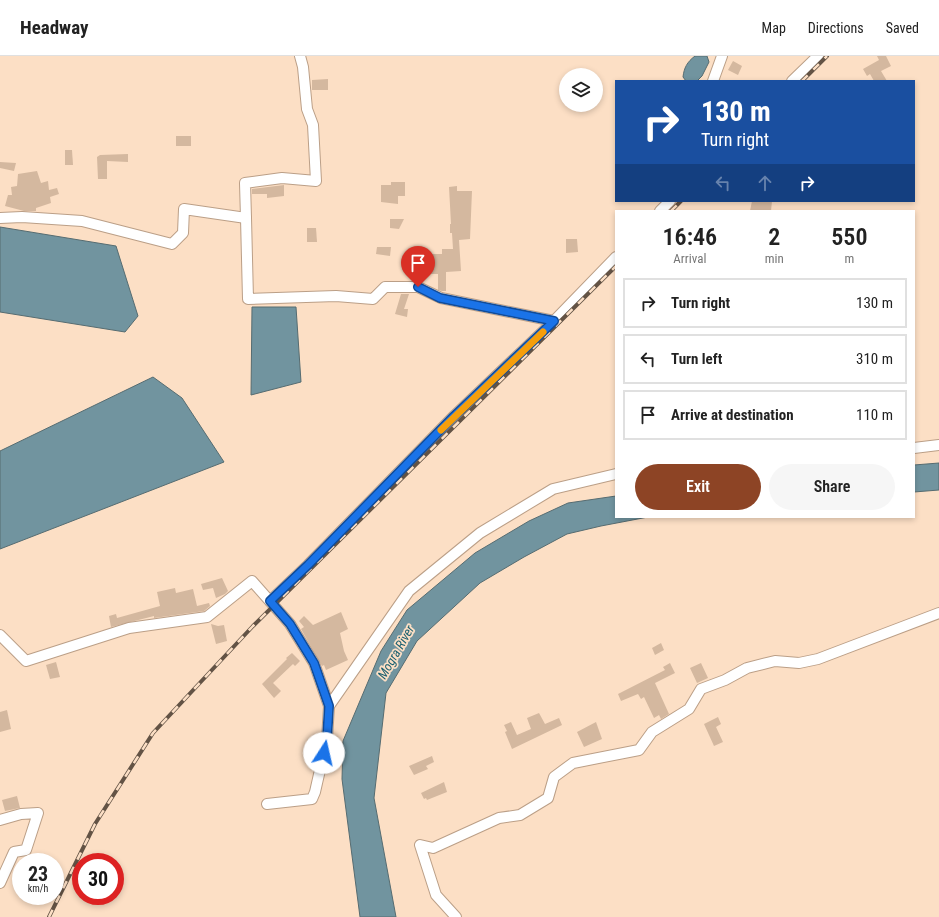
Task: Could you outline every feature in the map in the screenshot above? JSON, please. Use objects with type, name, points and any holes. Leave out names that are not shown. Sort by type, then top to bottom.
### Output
[{"type":"street","points":[[300,56],[303,67],[307,109],[313,125],[316,181],[282,178],[245,183],[248,299],[336,296],[373,299],[385,287],[418,287],[440,298],[554,321]]},
{"type":"street","points":[[713,80],[722,56]]},
{"type":"street","points":[[793,80],[818,56]]},
{"type":"street","points":[[661,210],[669,202]]},
{"type":"street","points":[[0,218],[22,217],[82,221],[172,244],[183,233],[184,209],[246,218]]},
{"type":"street","points":[[270,601],[313,560],[454,416],[554,321],[615,258]]},
{"type":"street","points":[[915,448],[939,445]]},
{"type":"street","points":[[329,706],[409,591],[474,538],[553,489],[615,474]]},
{"type":"street","points":[[0,635],[26,661],[129,628],[207,617],[252,581],[290,624],[314,663],[329,706],[327,739],[315,792],[312,799],[267,804]]},
{"type":"street","points":[[456,917],[436,895],[420,845],[433,848],[498,818],[520,815],[548,798],[554,777],[573,763],[639,750],[652,732],[689,709],[701,689],[724,680],[747,668],[775,661],[799,663],[818,660],[939,613]]},
{"type":"street","points":[[0,820],[22,814],[38,812],[26,850],[14,852],[0,883]]},
{"type":"water","points":[[695,56],[707,56],[709,62],[702,76],[698,80],[685,80],[683,77],[685,68]]},
{"type":"water","points":[[0,227],[116,246],[138,316],[125,332],[0,312]]},
{"type":"water","points":[[252,307],[296,307],[301,382],[251,395]]},
{"type":"water","points":[[153,377],[182,398],[224,462],[0,549],[0,451]]},
{"type":"water","points":[[939,463],[939,490],[915,492],[915,465]]},
{"type":"water","name":"Mogra River","points":[[615,496],[615,518],[643,518],[567,534],[480,583],[417,641],[386,693],[374,798],[396,917],[360,917],[342,779],[343,741],[381,651],[407,610],[475,553],[529,521],[568,503]]},
{"type":"building","points":[[877,56],[886,56],[891,66],[881,71],[886,80],[873,80],[870,74],[867,76],[863,69],[879,60]]},
{"type":"building","points":[[733,61],[742,66],[738,75],[728,70]]},
{"type":"building","points":[[328,79],[328,90],[312,90],[312,80]]},
{"type":"building","points":[[176,136],[191,136],[191,146],[176,146]]},
{"type":"building","points":[[65,150],[72,150],[73,165],[65,165]]},
{"type":"building","points":[[128,154],[128,162],[107,161],[107,179],[98,179],[97,157],[100,155]]},
{"type":"building","points":[[0,162],[16,163],[14,171],[0,168]]},
{"type":"building","points":[[37,171],[41,183],[48,181],[49,190],[57,188],[59,194],[50,197],[51,203],[36,208],[36,211],[24,211],[5,206],[8,195],[12,195],[11,187],[17,186],[18,174]]},
{"type":"building","points":[[391,182],[405,182],[405,196],[398,196],[398,204],[381,202],[381,185],[391,185]]},
{"type":"building","points":[[284,185],[284,196],[267,198],[267,194],[252,194],[252,189]]},
{"type":"building","points":[[457,186],[457,191],[472,191],[470,239],[459,240],[461,271],[446,272],[446,291],[442,291],[438,290],[438,274],[430,274],[430,269],[422,269],[421,261],[431,260],[431,254],[442,254],[442,249],[453,249],[452,233],[450,233],[449,187]]},
{"type":"building","points":[[752,202],[772,202],[771,210],[750,210]]},
{"type":"building","points":[[390,219],[404,219],[399,229],[390,228]]},
{"type":"building","points":[[307,228],[316,228],[317,242],[307,242]]},
{"type":"building","points":[[566,239],[577,239],[578,252],[566,253]]},
{"type":"building","points":[[377,247],[391,247],[390,256],[376,254]]},
{"type":"building","points":[[401,294],[409,294],[404,309],[408,309],[407,317],[395,314]]},
{"type":"building","points":[[222,578],[228,591],[225,594],[216,598],[213,588],[203,590],[201,584]]},
{"type":"building","points":[[175,588],[176,593],[193,589],[197,606],[209,603],[210,606],[204,611],[154,618],[154,616],[111,627],[109,616],[116,614],[117,618],[160,606],[157,592]]},
{"type":"building","points":[[341,612],[348,629],[340,633],[344,651],[348,660],[326,670],[324,665],[322,666],[301,629],[304,627],[299,621],[304,616],[313,625]]},
{"type":"building","points":[[211,624],[218,626],[224,625],[227,641],[216,644]]},
{"type":"building","points":[[661,643],[664,650],[655,655],[652,648]]},
{"type":"building","points":[[292,653],[300,661],[295,666],[293,664],[273,683],[281,691],[274,698],[262,684]]},
{"type":"building","points":[[56,662],[60,677],[50,679],[46,665]]},
{"type":"building","points":[[670,663],[675,673],[655,683],[669,714],[661,719],[659,715],[654,718],[644,697],[641,699],[638,694],[621,701],[618,694],[665,670],[663,667]]},
{"type":"building","points":[[701,663],[708,678],[697,683],[690,668]]},
{"type":"building","points":[[7,710],[11,729],[0,732],[0,712]]},
{"type":"building","points":[[539,713],[545,724],[559,718],[562,725],[512,749],[505,732],[507,731],[504,725],[511,722],[517,735],[531,729],[527,718]]},
{"type":"building","points":[[718,717],[721,724],[716,727],[723,742],[714,746],[704,724]]},
{"type":"building","points":[[596,722],[602,739],[584,747],[577,732]]},
{"type":"building","points":[[432,756],[434,762],[426,766],[428,769],[414,775],[409,766]]},
{"type":"building","points":[[444,782],[447,792],[427,800],[426,798],[424,799],[421,793]]},
{"type":"building","points":[[17,796],[20,808],[5,811],[2,800]]},
{"type":"railway","points":[[803,80],[827,56]]},
{"type":"railway","points":[[672,210],[680,202]]},
{"type":"railway","points":[[49,917],[95,824],[153,733],[253,626],[615,267]]},
{"type":"slow traffic","points":[[441,430],[464,406],[543,332]]},
{"type":"route","points":[[324,753],[327,739],[329,706],[314,663],[298,640],[290,624],[270,601],[308,565],[454,416],[554,321],[440,298],[418,287]]}]
